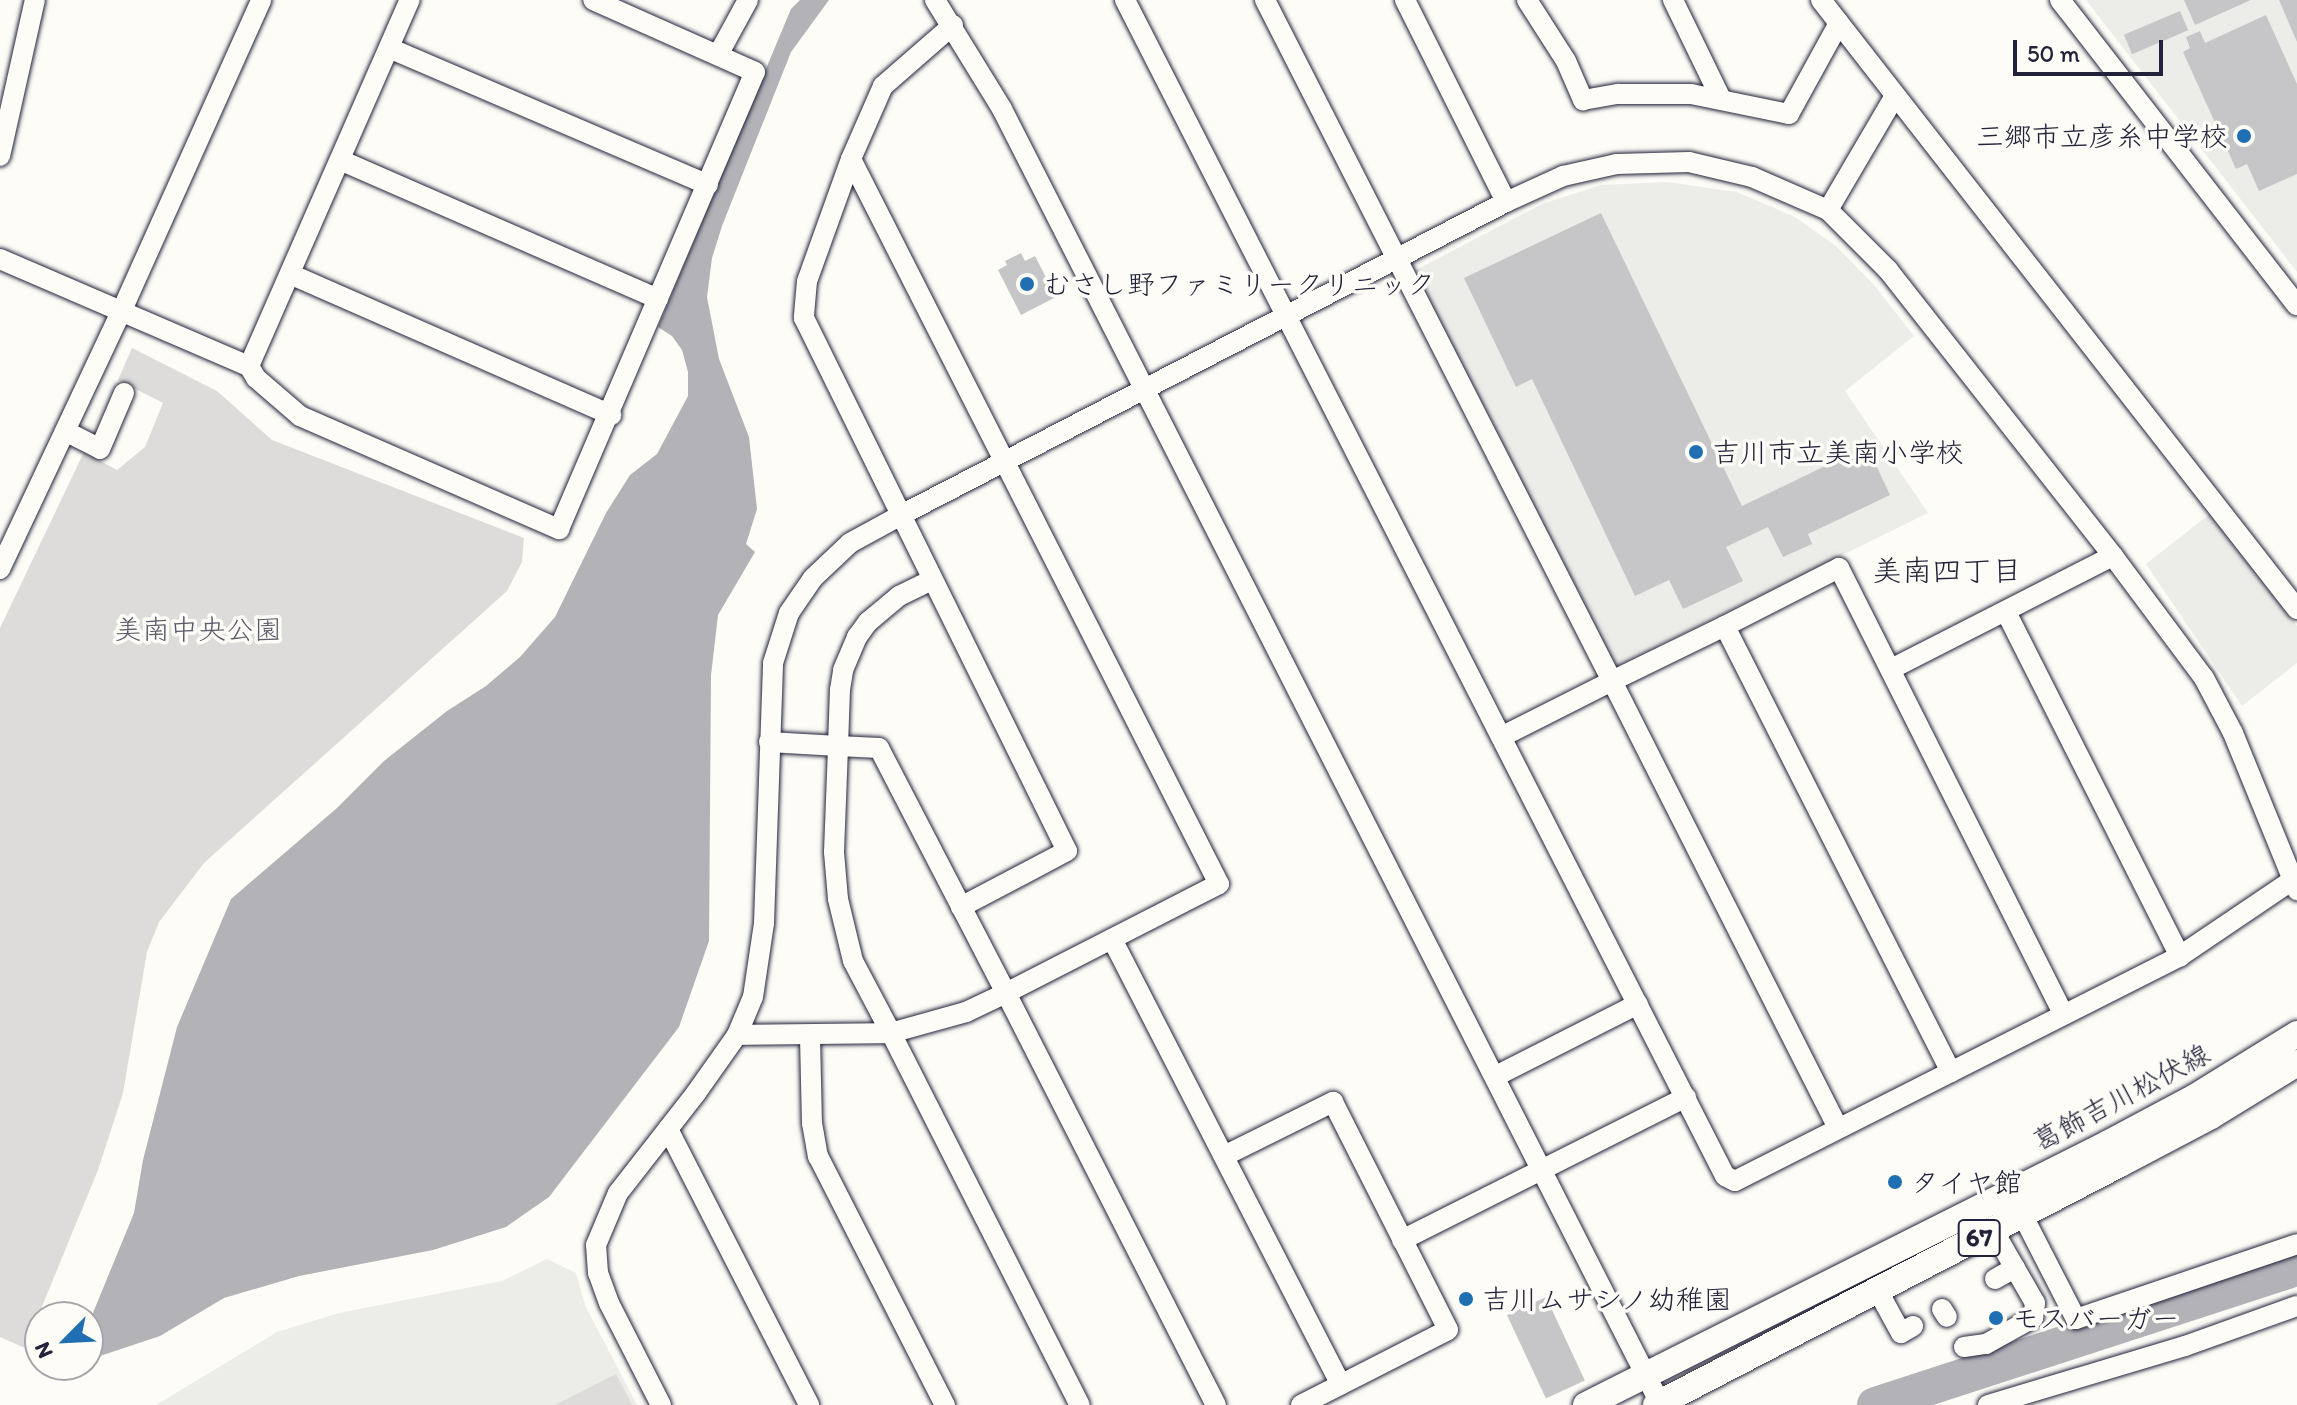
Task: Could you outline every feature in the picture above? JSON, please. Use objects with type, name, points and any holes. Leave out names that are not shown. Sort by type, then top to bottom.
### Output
[{"type":"main road","name":"葛飾吉川松伏線","points":[[1586,1405],[2107,1144],[2195,1097],[2297,1034]]},
{"type":"main road","name":"葛飾吉川松伏線","points":[[1659,1404],[2211,1116],[2297,1063]]},
{"type":"street","points":[[0,156],[35,0]]},
{"type":"street","points":[[0,569],[122,310],[261,0]]},
{"type":"street","points":[[249,366],[410,0]]},
{"type":"street","points":[[0,259],[249,366],[256,378],[300,416],[559,529],[611,415],[755,72],[593,0]]},
{"type":"street","points":[[718,55],[748,0]]},
{"type":"street","points":[[935,0],[1002,109],[1496,1076],[1659,1404]]},
{"type":"street","points":[[661,1405],[609,1303],[598,1273],[596,1245],[618,1193],[737,1035],[753,997],[761,958],[773,663],[789,613],[813,578],[850,543],[903,514],[1286,318],[1506,202],[1563,176],[1617,164],[1689,162],[1752,177],[1828,210],[1888,270],[2113,556],[2204,678],[2233,733],[2296,882],[2180,956],[1735,1181],[1725,1176],[1686,1097],[1286,318],[1125,0]]},
{"type":"street","points":[[1265,0],[1838,1128]]},
{"type":"street","points":[[1405,0],[1506,202]]},
{"type":"street","points":[[1527,0],[1553,39],[1583,100],[1618,94],[1720,97],[1789,114],[1839,23]]},
{"type":"street","points":[[1673,0],[1720,97]]},
{"type":"street","points":[[1821,0],[2297,609]]},
{"type":"street","points":[[2060,0],[2297,305]]},
{"type":"street","points":[[953,25],[883,86],[851,159],[807,281],[804,318],[1067,851],[961,907]]},
{"type":"street","points":[[389,48],[708,185]]},
{"type":"street","points":[[1828,210],[1895,96]]},
{"type":"street","points":[[737,1035],[810,1037],[891,1033],[966,1012],[1219,884],[851,159]]},
{"type":"street","points":[[340,160],[658,299]]},
{"type":"street","points":[[290,274],[611,415]]},
{"type":"street","points":[[65,431],[100,449],[124,393]]},
{"type":"street","points":[[1891,669],[2113,556]]},
{"type":"street","points":[[1501,737],[1839,568],[2063,1014]]},
{"type":"street","points":[[932,580],[882,607],[857,637],[840,690],[834,852],[838,899],[853,961],[1080,1405]]},
{"type":"street","points":[[2006,612],[2180,956]]},
{"type":"street","points":[[1725,626],[1951,1072]]},
{"type":"street","points":[[769,742],[879,748],[1216,1405]]},
{"type":"street","points":[[1112,939],[1341,1385]]},
{"type":"street","points":[[1496,1076],[1638,1004]]},
{"type":"street","points":[[810,1037],[812,1123],[818,1156],[945,1405]]},
{"type":"street","points":[[1402,1240],[1686,1097]]},
{"type":"street","points":[[1224,1156],[1333,1102],[1448,1330],[1301,1405]]},
{"type":"street","points":[[668,1129],[809,1405]]},
{"type":"street","points":[[2022,1214],[2076,1319],[2297,1244]]},
{"type":"street","points":[[1964,1347],[1986,1344],[2033,1318],[2035,1303],[1993,1230]]},
{"type":"street","points":[[1995,1279],[2015,1268]]},
{"type":"street","points":[[1878,1291],[1902,1333]]},
{"type":"street","points":[[1988,1405],[2047,1397],[2297,1306]]},
{"type":"shaded area","points":[[800,0],[829,0],[791,52],[722,226],[712,258],[707,297],[719,359],[749,437],[757,509],[746,544],[755,552],[718,615],[711,675],[709,941],[679,1027],[549,1197],[506,1227],[433,1250],[299,1276],[224,1298],[160,1336],[104,1355],[104,1301],[98,1301],[134,1213],[143,1160],[177,1027],[231,899],[337,808],[384,761],[520,657],[555,617],[606,513],[630,475],[657,454],[688,396],[688,372],[682,350],[672,336],[658,327],[791,9]]},
{"type":"shaded area","name":"三郷市立彦糸中学校","points":[[2086,0],[2297,0],[2297,272]]},
{"type":"shaded area","name":"吉川市立美南小学校","points":[[1667,182],[1737,192],[1795,217],[1836,246],[1874,285],[1914,336],[1845,391],[1928,513],[1615,667],[1412,272],[1542,204],[1601,185]]},
{"type":"shaded area","points":[[2211,513],[2297,626],[2297,663],[2242,706],[2146,564]]},
{"type":"shaded area","points":[[547,1259],[576,1273],[585,1305],[637,1405],[156,1405],[277,1332],[339,1313],[502,1281]]},
{"type":"green space","name":"美南中央公園","points":[[132,348],[217,391],[272,440],[524,538],[522,562],[507,591],[204,863],[159,922],[147,952],[123,1093],[98,1170],[44,1301],[24,1301],[24,1348],[0,1337],[0,628],[84,452],[117,470],[145,447],[163,403],[118,380]]},
{"type":"green space","points":[[616,1374],[632,1405],[555,1405]]},
{"type":"building","points":[[2184,0],[2251,0],[2195,25]]},
{"type":"building","points":[[2279,0],[2297,0],[2297,42]]},
{"type":"building","points":[[2180,11],[2188,30],[2132,54],[2124,35]]},
{"type":"building","points":[[2266,15],[2297,84],[2297,174],[2259,191],[2247,164],[2236,169],[2183,52],[2190,48],[2186,37],[2200,31],[2205,43]]},
{"type":"building","points":[[1601,213],[1742,506],[1867,446],[1890,495],[1808,534],[1812,544],[1783,557],[1768,527],[1726,547],[1743,581],[1683,609],[1669,580],[1635,596],[1532,379],[1516,387],[1464,278]]},
{"type":"building","name":"むさし野ファミリークリニック","points":[[1021,253],[1025,261],[1035,256],[1056,297],[1021,315],[998,270],[1007,265],[1005,261]]},
{"type":"building","points":[[1546,1297],[1585,1380],[1546,1399],[1507,1315]]},
{"type":"waterway","points":[[1875,1405],[2297,1268]]},
{"type":"place","name":"三郷市立彦糸中学校","points":[[2244,136]]},
{"type":"place","name":"むさし野ファミリークリニック","points":[[1027,284]]},
{"type":"place","name":"吉川市立美南小学校","points":[[1696,452]]},
{"type":"place","name":"タイヤ館","points":[[1895,1182]]},
{"type":"place","name":"吉川ムサシノ幼稚園","points":[[1466,1299]]},
{"type":"place","name":"モスバーガー","points":[[1996,1318]]},
{"type":"district","name":"美南四丁目","points":[[1947,571]]}]
